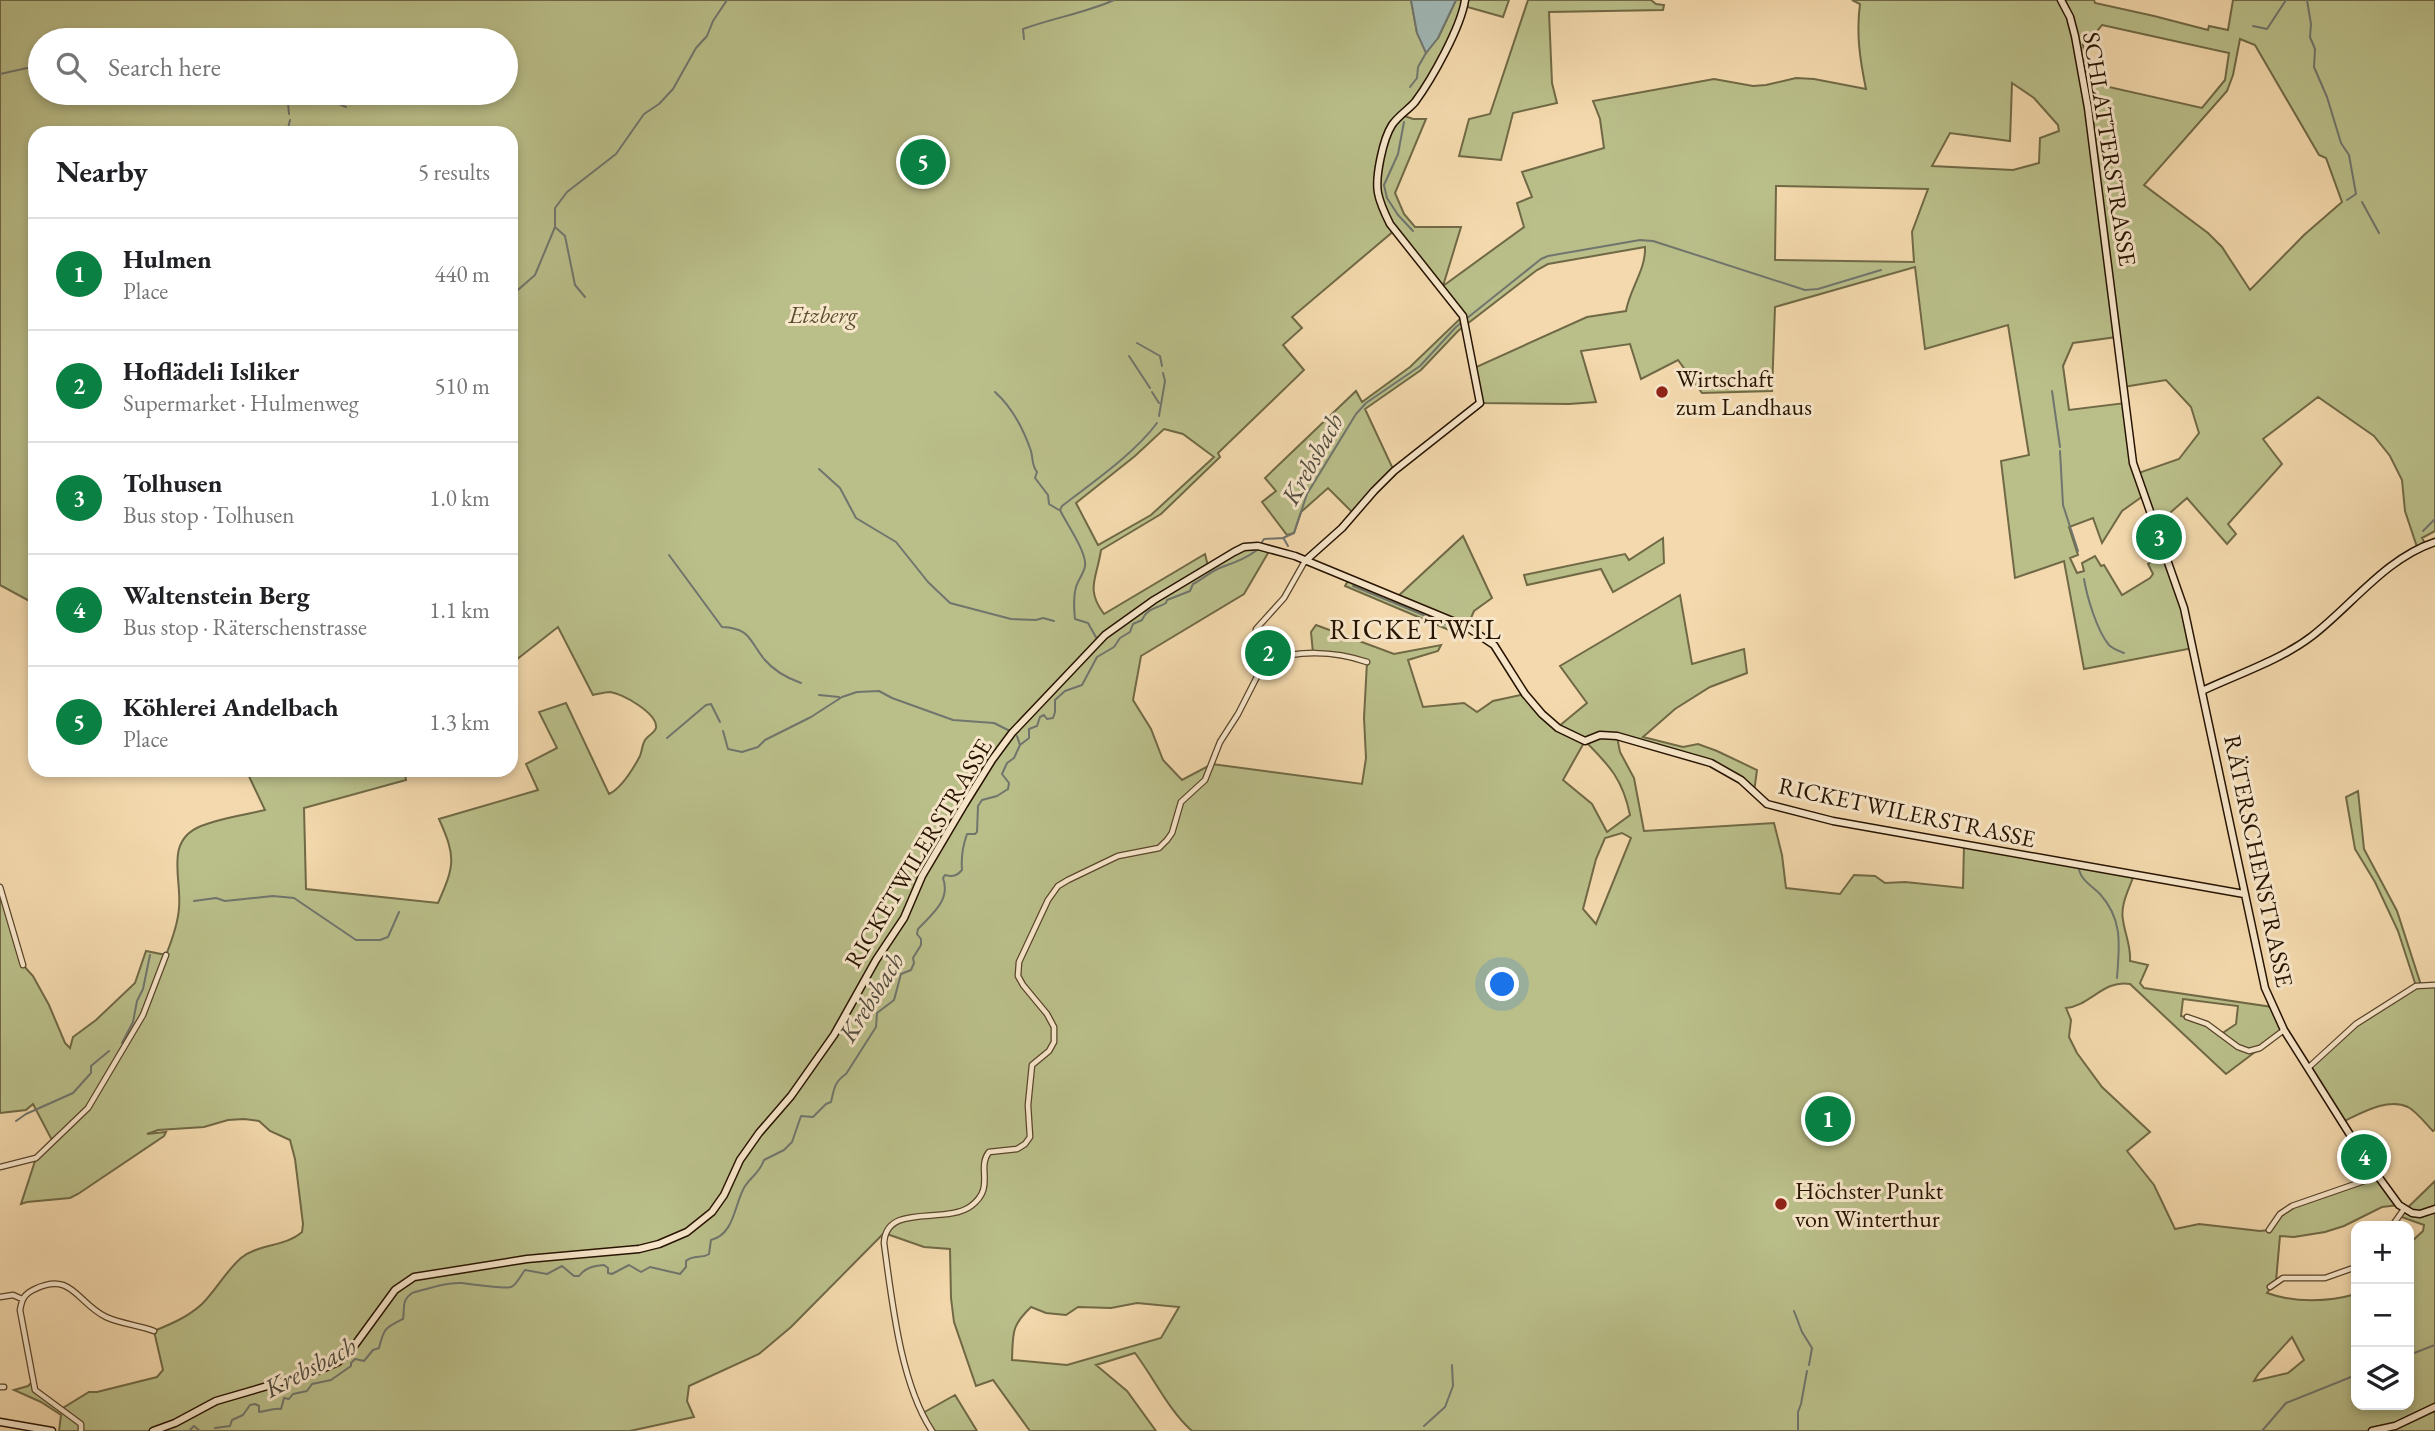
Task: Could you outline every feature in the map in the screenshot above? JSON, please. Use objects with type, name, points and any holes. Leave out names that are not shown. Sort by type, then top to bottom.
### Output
[{"type":"street","points":[[1265,663],[1256,644],[1256,629],[1284,598],[1305,561],[1342,528],[1394,471],[1480,403],[1463,316],[1390,224],[1377,187],[1385,142],[1394,121],[1414,103],[1443,55],[1454,34],[1465,0]]},
{"type":"street","name":"SCHLATTERSTRASSE","points":[[2062,0],[2070,17],[2084,82],[2134,469],[2174,578]]},
{"type":"street","points":[[2202,691],[2277,657],[2309,638],[2399,560],[2435,542]]},
{"type":"street","name":"RICKETWILERSTRASSE","points":[[153,1431],[175,1423],[216,1401],[312,1373],[338,1362],[349,1353],[395,1290],[414,1277],[527,1259],[639,1249],[687,1232],[712,1212],[724,1195],[740,1160],[791,1096],[834,1035],[876,960],[904,918],[922,876],[964,805],[1012,733],[1105,635],[1154,600],[1244,547],[1271,548],[1467,627],[1497,650],[1518,684],[1542,714],[1558,727],[1585,741],[1600,735],[1617,736],[1712,763],[1741,780],[1767,804],[1833,821],[2244,894]]},
{"type":"street","name":"RÄTERSCHENSTRASSE","points":[[2174,578],[2184,608],[2265,988],[2284,1030],[2376,1174],[2404,1209]]},
{"type":"street","points":[[932,1431],[913,1394],[899,1332],[884,1233],[891,1224],[901,1219],[959,1213],[972,1206],[983,1194],[986,1183],[985,1158],[989,1152],[1017,1149],[1030,1137],[1028,1105],[1032,1065],[1037,1058],[1049,1051],[1054,1042],[1054,1027],[1018,976],[1019,962],[1048,900],[1059,886],[1068,880],[1118,856],[1158,848],[1167,840],[1172,833],[1181,803],[1205,780],[1220,742],[1265,663],[1285,655],[1313,653],[1332,654],[1367,662]]},
{"type":"street","points":[[0,887],[23,965]]},
{"type":"street","points":[[0,1167],[36,1158],[88,1108],[143,1015],[166,955]]},
{"type":"street","points":[[2308,1068],[2356,1024],[2416,986],[2435,985]]},
{"type":"street","points":[[2187,1017],[2207,1024],[2238,1047],[2249,1051],[2260,1048],[2284,1030]]},
{"type":"street","points":[[2269,1230],[2280,1214],[2292,1206],[2367,1180],[2376,1174]]},
{"type":"street","points":[[2396,1221],[2404,1209],[2420,1214],[2435,1209]]},
{"type":"street","points":[[2270,1287],[2283,1278],[2325,1278],[2351,1269]]},
{"type":"street","points":[[81,1431],[76,1420],[35,1390],[20,1310],[22,1299],[30,1291],[49,1282],[60,1283],[107,1317],[154,1331]]},
{"type":"street","points":[[0,1297],[12,1295],[22,1299]]},
{"type":"street","points":[[2372,1431],[2395,1426],[2435,1407]]},
{"type":"street","points":[[0,1422],[52,1431]]},
{"type":"green space","name":"Etzberg","points":[[0,0],[1411,0],[1417,33],[1438,38],[1456,0],[1509,0],[1503,17],[1464,6],[1438,64],[1421,92],[1402,115],[1413,119],[1426,119],[1395,193],[1404,214],[1415,227],[1461,227],[1443,286],[1524,227],[1517,203],[1532,197],[1522,172],[1604,148],[1600,119],[1593,101],[1714,79],[1753,86],[1796,78],[1814,79],[1866,89],[1859,47],[1860,4],[1852,0],[2094,0],[2095,3],[2208,30],[2209,26],[2228,30],[2233,0],[2435,0],[2435,531],[2422,538],[2426,545],[2418,550],[2405,511],[2402,480],[2390,456],[2374,436],[2318,397],[2263,439],[2282,464],[2228,524],[2236,534],[2227,544],[2187,498],[2155,526],[2143,496],[2122,511],[2102,543],[2093,518],[2069,527],[2078,555],[2070,558],[2077,573],[2084,571],[2082,563],[2095,556],[2101,566],[2104,565],[2122,595],[2150,578],[2153,574],[2148,564],[2164,551],[2193,648],[2084,669],[2064,561],[2015,578],[2001,461],[2029,455],[2008,325],[1925,349],[1915,267],[1775,307],[1772,391],[1702,393],[1678,360],[1641,379],[1630,344],[1581,351],[1596,402],[1480,403],[1474,368],[1587,317],[1626,311],[1643,263],[1645,247],[1548,264],[1458,331],[1421,370],[1365,409],[1394,471],[1354,514],[1328,488],[1301,512],[1294,533],[1287,535],[1262,502],[1276,491],[1265,478],[1356,391],[1362,402],[1410,367],[1463,316],[1395,230],[1292,317],[1302,328],[1283,345],[1304,370],[1218,453],[1220,457],[1161,514],[1101,550],[1094,590],[1104,614],[1205,554],[1208,566],[1244,547],[1271,548],[1244,594],[1141,656],[1133,700],[1151,729],[1163,760],[1182,780],[1212,764],[1362,784],[1366,758],[1364,718],[1367,662],[1313,653],[1311,632],[1316,625],[1394,654],[1441,645],[1438,651],[1408,660],[1423,707],[1464,703],[1477,712],[1493,701],[1525,694],[1558,727],[1587,703],[1560,666],[1680,595],[1692,664],[1744,649],[1747,673],[1710,687],[1675,709],[1643,737],[1683,747],[1698,744],[1757,770],[1754,792],[1728,771],[1617,737],[1620,752],[1634,778],[1644,831],[1774,823],[1786,888],[1840,894],[1854,875],[1875,876],[1885,883],[1905,882],[1963,888],[1964,845],[2134,875],[2122,914],[2130,961],[2148,965],[2140,983],[2144,988],[2272,1007],[2284,1030],[2226,1074],[2130,984],[2112,985],[2082,1003],[2066,1008],[2071,1020],[2069,1037],[2077,1053],[2102,1087],[2150,1132],[2127,1151],[2154,1185],[2175,1229],[2199,1224],[2269,1230],[2286,1209],[2367,1180],[2376,1174],[2399,1205],[2382,1207],[2344,1226],[2325,1232],[2294,1237],[2280,1236],[2276,1281],[2267,1293],[2289,1299],[2311,1300],[2351,1295],[2351,1410],[2414,1410],[2414,1239],[2423,1231],[2424,1225],[2399,1216],[2435,1181],[2435,1431],[1192,1431],[1169,1404],[1135,1353],[1096,1365],[1127,1391],[1156,1431],[1030,1431],[993,1380],[976,1386],[954,1322],[950,1249],[924,1247],[884,1233],[791,1327],[759,1354],[689,1386],[687,1401],[694,1417],[630,1431],[59,1431],[61,1415],[14,1390],[32,1382],[35,1390],[61,1409],[89,1392],[157,1377],[163,1370],[154,1331],[197,1309],[241,1258],[255,1250],[295,1237],[302,1232],[303,1224],[290,1140],[270,1131],[259,1121],[244,1119],[228,1120],[204,1127],[158,1130],[147,1134],[166,1132],[164,1136],[70,1198],[21,1204],[36,1158],[53,1142],[33,1104],[26,1110],[0,1113],[0,887],[23,965],[33,976],[65,1043],[70,1048],[73,1037],[96,1020],[135,983],[146,951],[166,955],[178,914],[177,861],[182,841],[201,826],[265,810],[249,777],[406,777],[406,780],[304,808],[306,889],[438,903],[448,879],[451,861],[451,852],[439,819],[538,790],[526,764],[557,748],[539,712],[566,703],[609,794],[627,778],[640,756],[645,740],[656,728],[651,716],[630,700],[610,692],[593,695],[558,627],[518,658],[518,126],[28,126],[28,600],[0,585]],"holes":[[[2102,25],[2229,53],[2225,80],[2202,108],[2091,83],[2083,45]],[[2240,39],[2255,45],[2319,155],[2326,158],[2342,202],[2304,235],[2250,290],[2222,247],[2208,233],[2144,185],[2227,91]],[[2012,83],[2034,98],[2058,125],[2059,131],[2040,138],[2039,163],[2013,170],[1932,166],[1950,133],[2010,141]],[[1776,186],[1928,189],[1912,232],[1914,262],[1775,260]],[[2117,337],[2123,387],[2166,380],[2191,407],[2199,433],[2179,459],[2136,474],[2125,403],[2069,410],[2063,366],[2073,343]],[[1164,429],[1183,434],[1214,457],[1151,515],[1098,545],[1076,503]],[[1585,741],[1614,774],[1624,792],[1630,815],[1607,832],[1592,804],[1563,780]],[[1622,833],[1631,838],[1596,924],[1583,909],[1596,859],[1605,838]],[[2183,999],[2238,1006],[2236,1024],[2221,1034],[2200,1021],[2181,1016]],[[1137,1303],[1179,1307],[1161,1338],[1067,1365],[1012,1360],[1014,1330],[1031,1307],[1046,1313],[1066,1315],[1078,1307],[1111,1308]],[[2292,1337],[2304,1360],[2288,1373],[2254,1381]]]},
{"type":"green space","points":[[1528,0],[1651,0],[1664,5],[1663,10],[1549,12],[1552,83],[1557,103],[1513,113],[1501,160],[1459,156],[1469,119],[1490,114]]},
{"type":"green space","points":[[1463,536],[1492,598],[1474,611],[1467,627],[1454,622],[1449,630],[1345,586],[1349,579],[1396,598]]},
{"type":"green space","points":[[1663,538],[1664,563],[1613,592],[1601,569],[1527,585],[1524,575],[1625,554],[1629,560]]},
{"type":"green space","points":[[2358,791],[2364,849],[2397,911],[2421,985],[2435,985],[2433,1131],[2411,1109],[2400,1104],[2383,1105],[2342,1122],[2308,1068],[2339,1037],[2416,986],[2398,931],[2375,882],[2355,849],[2346,797]]},
{"type":"green space","points":[[955,1395],[977,1431],[932,1431],[921,1414]]},
{"type":"water","points":[[1411,0],[1456,0],[1438,38],[1426,53],[1417,33]]},
{"type":"waterway","points":[[518,290],[535,275],[555,227],[555,208],[567,192],[616,154],[644,114],[659,104],[673,89],[727,0]]},
{"type":"waterway","points":[[1024,39],[1023,29],[1114,0]]},
{"type":"waterway","points":[[2253,26],[2267,29],[2286,0]]},
{"type":"waterway","points":[[2307,0],[2310,37],[2315,49],[2314,67],[2327,97],[2341,143],[2349,155],[2356,194],[2347,200]]},
{"type":"waterway","points":[[1410,87],[1417,78],[1418,67],[1426,53]]},
{"type":"waterway","points":[[0,74],[28,68]]},
{"type":"waterway","points":[[288,105],[289,114]]},
{"type":"waterway","points":[[342,105],[346,107]]},
{"type":"waterway","points":[[289,126],[290,120]]},
{"type":"waterway","points":[[1404,122],[1398,154],[1384,185],[1387,198],[1413,231]]},
{"type":"waterway","points":[[2362,202],[2379,233]]},
{"type":"waterway","points":[[555,227],[565,236],[575,285],[585,297]]},
{"type":"waterway","name":"Krebsbach","points":[[1260,545],[1264,539],[1283,538],[1294,533],[1307,494],[1356,414],[1366,403],[1420,366],[1456,327],[1541,259],[1640,240],[1653,241],[1805,290],[1818,289],[1881,270]]},
{"type":"waterway","points":[[1137,343],[1160,356],[1162,366]]},
{"type":"waterway","points":[[1129,356],[1150,388]]},
{"type":"waterway","points":[[1159,416],[1165,381],[1163,373]]},
{"type":"waterway","points":[[2052,391],[2060,447]]},
{"type":"waterway","points":[[995,392],[1017,419],[1031,451],[1037,472],[1035,478],[1048,495],[1049,504],[1059,510]]},
{"type":"waterway","points":[[1152,392],[1159,403]]},
{"type":"waterway","points":[[1097,639],[1088,623],[1075,619],[1075,591],[1085,560],[1060,510],[1125,457],[1157,423]]},
{"type":"waterway","points":[[2060,451],[2063,505],[2078,551]]},
{"type":"waterway","points":[[819,469],[840,488],[856,518],[896,542],[928,582],[950,603],[1011,619],[1043,618],[1054,621]]},
{"type":"waterway","points":[[2423,531],[2435,519]]},
{"type":"waterway","points":[[1284,539],[1288,546]]},
{"type":"waterway","name":"Krebsbach","points":[[215,1428],[230,1426],[232,1420],[243,1415],[250,1405],[259,1406],[259,1412],[281,1409],[284,1398],[289,1399],[293,1394],[307,1391],[312,1384],[331,1380],[351,1366],[355,1359],[364,1361],[373,1350],[379,1348],[386,1329],[403,1319],[405,1302],[412,1293],[456,1283],[511,1287],[525,1270],[547,1274],[562,1266],[574,1276],[604,1265],[608,1268],[608,1273],[612,1274],[629,1265],[641,1272],[650,1267],[680,1274],[686,1267],[686,1261],[709,1254],[711,1240],[725,1232],[745,1186],[764,1160],[784,1150],[792,1142],[801,1116],[813,1117],[831,1102],[837,1083],[846,1074],[876,1027],[877,1013],[894,1000],[901,974],[911,970],[913,958],[921,945],[918,929],[942,900],[945,886],[943,878],[945,875],[957,875],[962,870],[967,834],[977,832],[978,806],[982,800],[997,796],[1008,789],[1009,783],[1002,774],[1020,745],[1029,738],[1029,729],[1037,726],[1040,717],[1044,715],[1047,719],[1053,718],[1055,700],[1065,691],[1082,685],[1097,657],[1114,647],[1120,638],[1130,632],[1133,624],[1142,620],[1149,611],[1190,591],[1193,584],[1214,571],[1257,550]]},
{"type":"waterway","points":[[669,555],[722,627],[744,633],[772,667],[801,683]]},
{"type":"waterway","points":[[2084,579],[2100,631],[2109,645],[2124,653]]},
{"type":"waterway","points":[[1353,586],[1467,633]]},
{"type":"waterway","points":[[723,731],[728,749],[742,752],[758,747],[765,740],[811,717],[842,697],[857,692],[879,691],[953,720],[994,723],[1010,731]]},
{"type":"waterway","points":[[819,695],[839,697]]},
{"type":"waterway","points":[[667,738],[706,705],[711,704],[720,722]]},
{"type":"waterway","points":[[1017,736],[1020,745]]},
{"type":"waterway","points":[[2079,870],[2108,904],[2113,914],[2118,934],[2117,978]]},
{"type":"waterway","points":[[194,901],[273,896],[294,898],[356,940],[380,940],[388,937],[399,912]]},
{"type":"waterway","points":[[122,1043],[133,1022],[150,955]]},
{"type":"waterway","points":[[16,1121],[73,1093],[91,1073],[91,1066],[109,1051]]},
{"type":"waterway","points":[[1794,1311],[1812,1348],[1809,1365]]},
{"type":"waterway","points":[[2414,1353],[2435,1345]]},
{"type":"waterway","points":[[1424,1426],[1445,1407],[1453,1386],[1452,1365]]},
{"type":"waterway","points":[[1798,1431],[1798,1412],[1807,1371]]},
{"type":"waterway","points":[[2262,1431],[2286,1403],[2351,1377]]},
{"type":"waterway","name":"Krebsbach","points":[[189,1431],[194,1426],[200,1431]]},
{"type":"waterway","name":"Krebsbach","points":[[177,1431],[182,1431]]},
{"type":"place","name":"Köhlerei Andelbach","points":[[923,162]]},
{"type":"place","name":"Wirtschaft zum Landhaus","points":[[1662,392]]},
{"type":"place","name":"Tolhusen","points":[[2159,537]]},
{"type":"place","name":"Hoflädeli Isliker","points":[[1268,653]]},
{"type":"place","name":"Hulmen","points":[[1828,1119]]},
{"type":"place","name":"Waltenstein Berg","points":[[2364,1157]]},
{"type":"place","name":"Höchster Punkt von Winterthur","points":[[1781,1204]]},
{"type":"district","name":"RICKETWIL","points":[[1416,629]]}]
